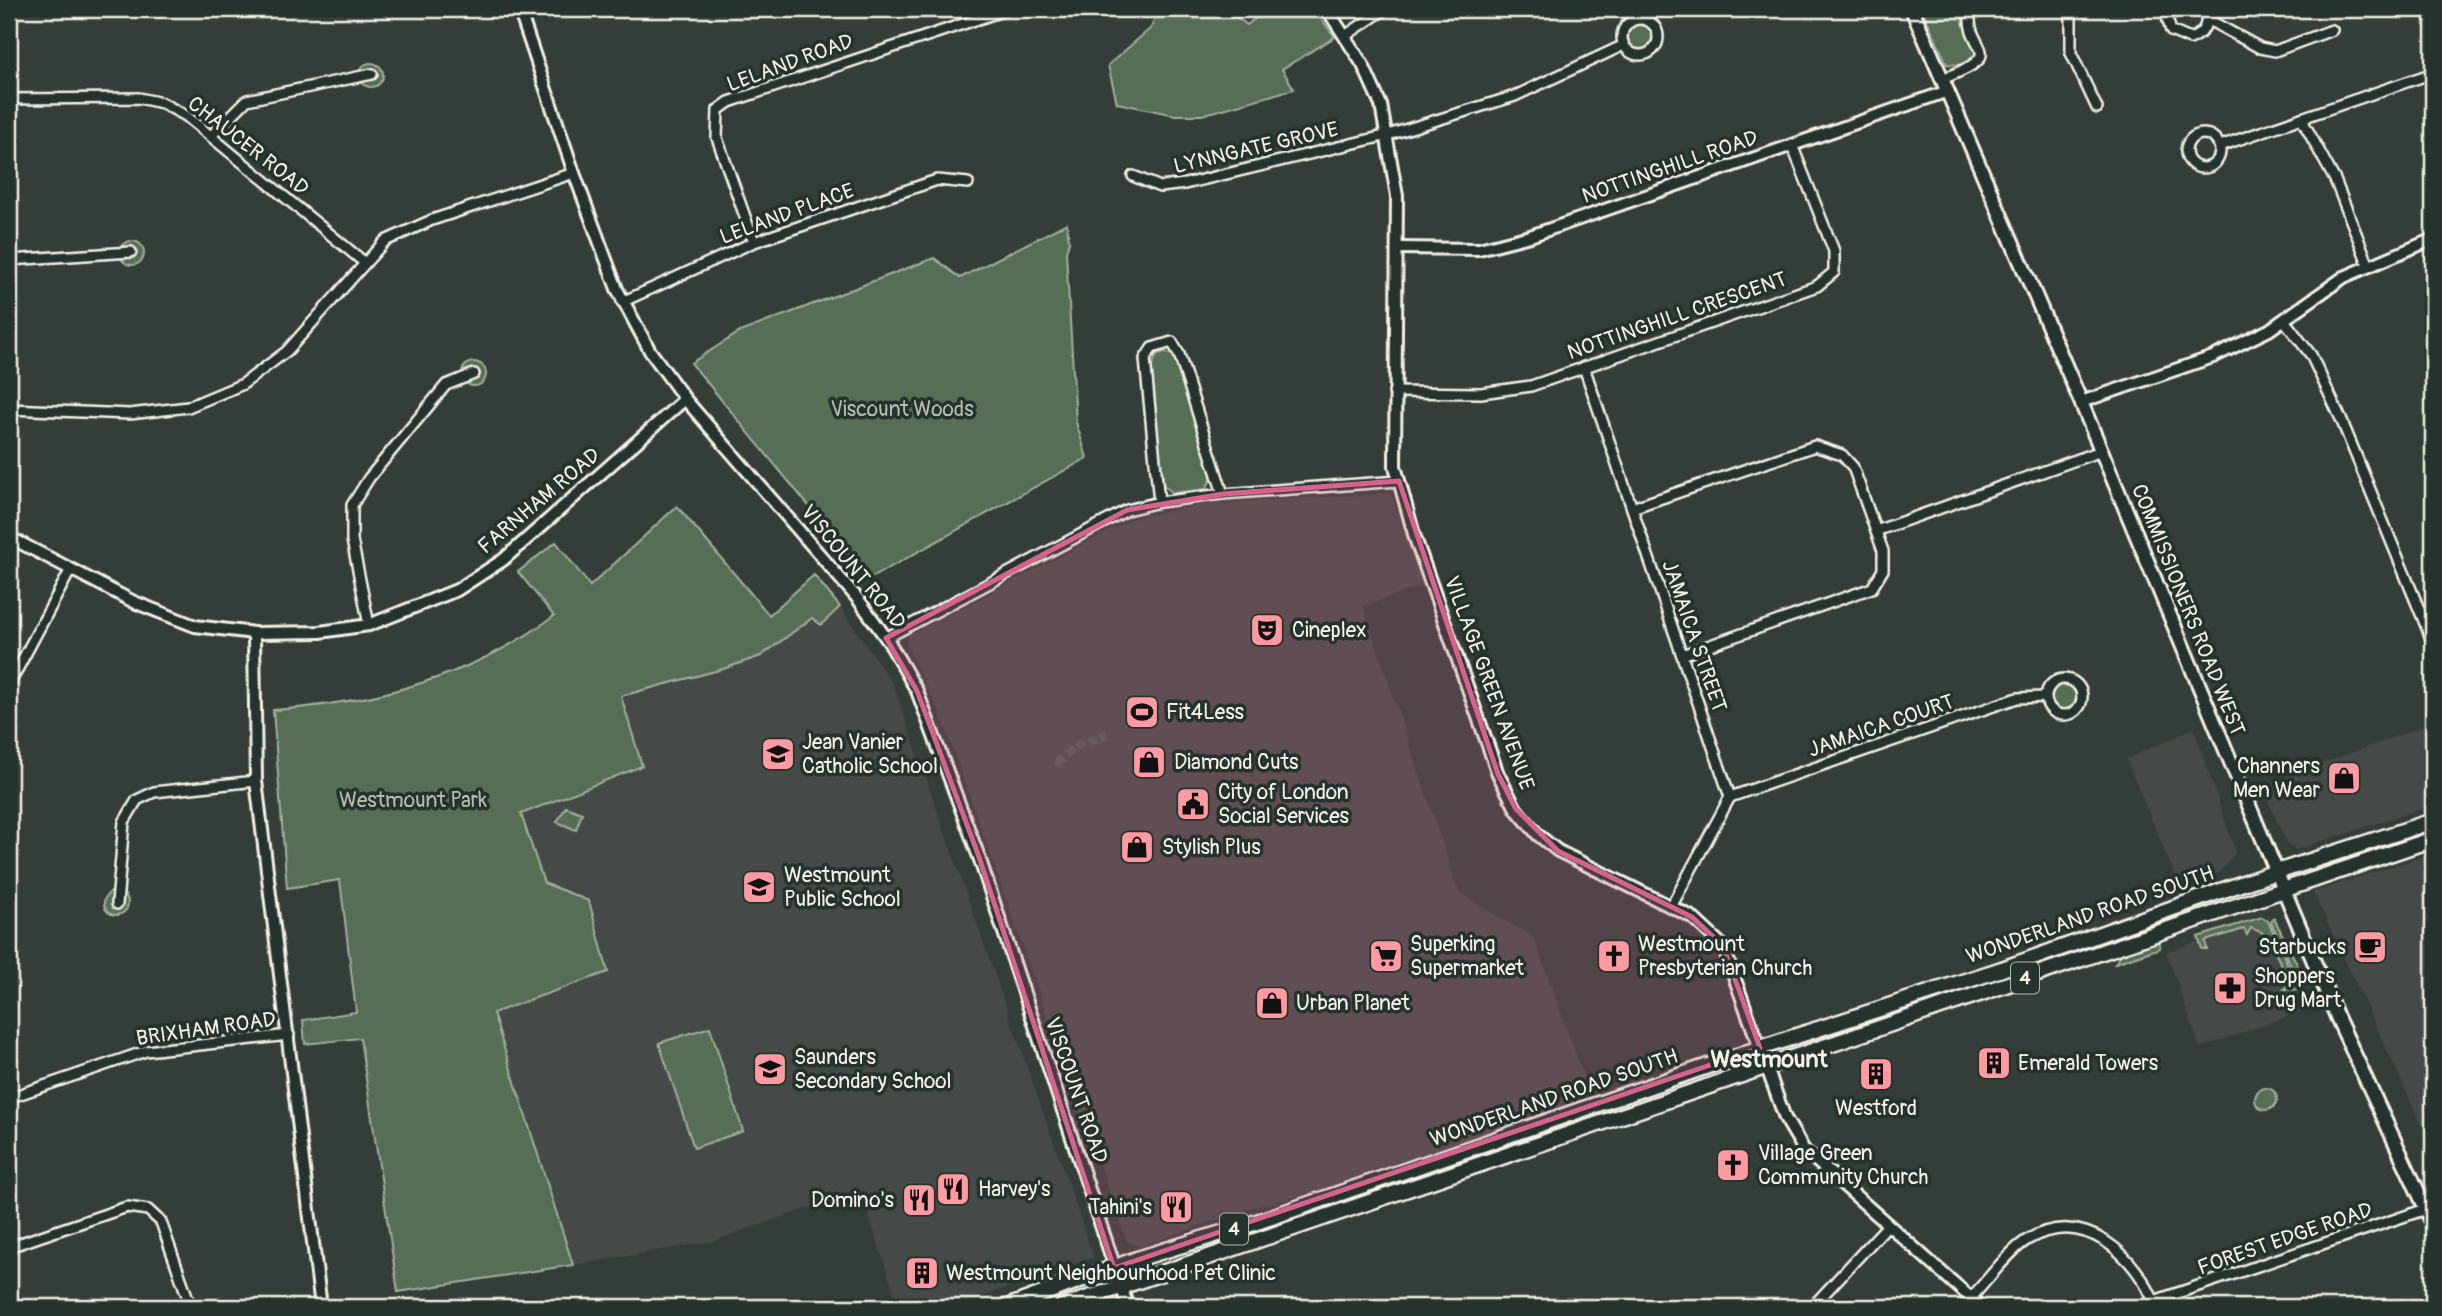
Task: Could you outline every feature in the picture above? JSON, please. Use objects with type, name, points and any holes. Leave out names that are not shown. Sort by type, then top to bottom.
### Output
[{"type":"main road","name":"COMMISSIONERS ROAD WEST","points":[[1912,9],[2081,402],[2276,873],[2382,1120],[2433,1224]]},
{"type":"main road","name":"WONDERLAND ROAD SOUTH","points":[[1007,1307],[1114,1268],[1254,1223],[1760,1048],[1978,978],[2433,821]]},
{"type":"main road","name":"WONDERLAND ROAD SOUTH","points":[[1062,1307],[2433,839]]},
{"type":"street","points":[[520,12],[539,9]]},
{"type":"street","name":"LELAND ROAD","points":[[754,242],[717,138],[718,110],[729,102],[982,15],[1007,9]]},
{"type":"street","name":"VILLAGE GREEN AVENUE","points":[[1327,9],[1363,65],[1381,105],[1388,135],[1397,196],[1395,466],[1415,538],[1498,774],[1516,809],[1538,835],[1559,851],[1692,917],[1723,946],[1785,1118],[1804,1150],[1981,1307]]},
{"type":"street","points":[[1345,36],[1385,9]]},
{"type":"street","points":[[1945,85],[1974,67],[1981,58],[1980,47],[1969,20],[1971,9]]},
{"type":"street","points":[[2071,9],[2071,53],[2097,108]]},
{"type":"street","points":[[2169,9],[2168,25],[2176,36],[2183,38],[2202,32],[2207,19],[2204,9]]},
{"type":"street","name":"VISCOUNT ROAD","points":[[520,12],[574,173],[622,302],[650,351],[685,399],[859,599],[917,691],[979,857],[1128,1307]]},
{"type":"street","points":[[1644,19],[1656,29],[1658,39],[1650,52],[1635,54],[1624,45],[1623,30],[1630,22],[1644,19]]},
{"type":"street","points":[[2207,19],[2260,48],[2275,51],[2332,30]]},
{"type":"street","name":"LYNNGATE GROVE","points":[[1133,176],[1160,187],[1185,184],[1388,135],[1515,96],[1624,45]]},
{"type":"street","points":[[2220,146],[2433,73]]},
{"type":"street","points":[[211,136],[247,100],[372,74]]},
{"type":"street","name":"NOTTINGHILL ROAD","points":[[1398,248],[1479,249],[1530,236],[1792,145],[1945,85]]},
{"type":"street","name":"CHAUCER ROAD","points":[[9,99],[139,98],[162,103],[187,116],[365,263]]},
{"type":"street","points":[[2301,118],[2334,180],[2368,266]]},
{"type":"street","name":"NOTTINGHILL CRESCENT","points":[[1394,392],[1481,393],[1531,386],[1817,286],[1834,272],[1834,251],[1792,145]]},
{"type":"street","points":[[9,409],[130,414],[188,407],[243,384],[287,351],[385,241],[432,220],[574,173]]},
{"type":"street","name":"LELAND PLACE","points":[[622,302],[754,242],[937,180],[968,183]]},
{"type":"street","points":[[2081,402],[2213,357],[2269,330],[2344,277],[2433,239]]},
{"type":"street","points":[[9,260],[131,252]]},
{"type":"street","points":[[2284,320],[2311,355],[2341,419],[2433,643]]},
{"type":"street","points":[[1158,502],[1145,359],[1152,348],[1172,342],[1179,354],[1223,494]]},
{"type":"street","name":"JAMAICA STREET","points":[[1584,367],[1730,797]]},
{"type":"street","points":[[369,625],[352,540],[352,505],[369,478],[446,385],[474,374]]},
{"type":"street","name":"FARNHAM ROAD","points":[[9,537],[134,602],[195,626],[254,633],[320,632],[369,625],[457,590],[503,560],[685,399]]},
{"type":"street","points":[[1632,508],[1815,446],[1842,454],[1853,467],[1883,551],[1883,570],[1872,588],[1682,655]]},
{"type":"street","points":[[1876,531],[2101,451]]},
{"type":"street","points":[[886,638],[1127,510],[1158,502],[1223,494],[1399,481]]},
{"type":"street","points":[[9,685],[71,569]]},
{"type":"street","points":[[254,633],[256,781],[321,1307]]},
{"type":"street","name":"JAMAICA COURT","points":[[2062,678],[2077,684],[2082,694],[2078,709],[2065,716],[2051,710],[2045,697],[2052,682],[2062,678]]},
{"type":"street","name":"JAMAICA COURT","points":[[1730,797],[2017,698],[2045,697]]},
{"type":"street","points":[[117,904],[124,822],[136,800],[154,792],[256,781]]},
{"type":"street","points":[[1671,907],[1730,797]]},
{"type":"street","name":"BRIXHAM ROAD","points":[[9,1098],[146,1051],[289,1035]]},
{"type":"street","points":[[9,1247],[127,1207],[148,1210],[161,1222],[191,1307]]},
{"type":"street","name":"FOREST EDGE ROAD","points":[[2155,1304],[2426,1209]]},
{"type":"street","points":[[1812,1307],[1888,1225]]},
{"type":"street","points":[[1970,1298],[2026,1240],[2056,1230],[2089,1232],[2114,1245],[2135,1270],[2155,1304]]},
{"type":"highlighted area","points":[[1399,481],[1498,774],[1516,809],[1558,851],[1692,917],[1723,946],[1760,1048],[1114,1268],[979,857],[917,691],[886,638],[1127,510],[1223,494]]},
{"type":"shaded area","points":[[1391,493],[1423,586],[1363,606],[1459,893],[1534,938],[1585,1080],[1594,1089],[1557,1110],[1373,1170],[1342,1185],[1246,1209],[1140,1247],[1127,1241],[940,713],[906,645],[908,636],[1134,518],[1206,504]]},
{"type":"shaded area","points":[[840,607],[893,684],[1094,1257],[954,1307],[899,1307],[860,1190],[711,1242],[573,1265],[493,1013],[608,972],[544,883],[520,814],[642,766],[621,696],[761,656],[812,618],[821,625]]},
{"type":"shaded area","points":[[2424,726],[2433,752],[2433,805],[2296,850],[2287,844],[2261,786]]},
{"type":"shaded area","points":[[2194,728],[2236,853],[2219,873],[2180,888],[2126,759]]},
{"type":"shaded area","points":[[2433,853],[2433,1149],[2313,892]]},
{"type":"shaded area","points":[[2263,920],[2306,1010],[2200,1048],[2166,952]]},
{"type":"green space","points":[[1158,9],[1227,9],[1247,25],[1267,9],[1314,9],[1335,37],[1282,69],[1294,89],[1202,115],[1175,115],[1117,103],[1108,65],[1151,28]]},
{"type":"green space","points":[[1922,9],[1965,9],[1961,17],[1976,55],[1974,58],[1963,64],[1947,64]]},
{"type":"green space","points":[[1640,25],[1649,28],[1652,37],[1649,46],[1640,49],[1631,46],[1628,37],[1631,28]]},
{"type":"green space","points":[[371,63],[380,66],[383,75],[380,84],[371,87],[362,84],[359,75],[362,66]]},
{"type":"green space","name":"Viscount Woods","points":[[1067,223],[1069,242],[1066,252],[1076,422],[1087,458],[869,579],[691,363],[740,332],[934,258],[960,278]]},
{"type":"green space","points":[[132,241],[141,244],[144,253],[141,262],[132,265],[123,262],[120,253],[123,244]]},
{"type":"green space","points":[[1166,352],[1173,356],[1179,369],[1213,476],[1206,489],[1173,493],[1163,485],[1150,370],[1157,354]]},
{"type":"green space","points":[[474,362],[483,365],[486,374],[483,383],[474,386],[465,383],[462,374],[465,365]]},
{"type":"green space","name":"Westmount Park","points":[[677,506],[769,615],[814,575],[840,607],[821,625],[812,618],[761,656],[621,696],[642,766],[521,814],[544,883],[589,901],[608,972],[493,1013],[573,1265],[398,1292],[360,1038],[305,1044],[303,1020],[356,1012],[340,880],[287,888],[273,710],[348,701],[385,693],[456,671],[490,655],[554,616],[518,572],[556,542],[590,586]]},
{"type":"green space","points":[[2064,685],[2073,688],[2076,697],[2073,706],[2064,709],[2055,706],[2052,697],[2055,688]]},
{"type":"green space","points":[[566,807],[582,813],[576,830],[557,822]]},
{"type":"green space","points":[[116,891],[125,894],[128,903],[125,912],[116,915],[107,912],[104,903],[107,894]]},
{"type":"green space","points":[[2262,917],[2268,921],[2299,989],[2284,989],[2289,983],[2269,938],[2261,940],[2263,933],[2251,928],[2247,935],[2244,929],[2205,941],[2207,949],[2202,949],[2198,937]]},
{"type":"green space","points":[[2274,918],[2306,982],[2301,987],[2271,922]]},
{"type":"green space","points":[[2158,941],[2160,948],[2115,963],[2122,953]]},
{"type":"green space","points":[[710,1027],[743,1131],[694,1148],[659,1043]]},
{"type":"green space","points":[[2266,1088],[2274,1091],[2277,1099],[2274,1107],[2266,1110],[2258,1107],[2255,1099],[2258,1091]]},
{"type":"tunnel","points":[[1056,765],[1075,746],[1107,734]]},
{"type":"place","name":"Cineplex","points":[[1267,630]]},
{"type":"place","name":"Fit4Less","points":[[1142,712]]},
{"type":"place","name":"Jean Vanier Catholic School","points":[[778,754]]},
{"type":"place","name":"Diamond Cuts","points":[[1149,762]]},
{"type":"place","name":"Channers Men Wear","points":[[2344,778]]},
{"type":"place","name":"City of London Social Services","points":[[1193,804]]},
{"type":"place","name":"Stylish Plus","points":[[1137,847]]},
{"type":"place","name":"Westmount Public School","points":[[759,887]]},
{"type":"place","name":"Starbucks","points":[[2370,947]]},
{"type":"place","name":"Superking Supermarket","points":[[1386,956]]},
{"type":"place","name":"Westmount Presbyterian Church","points":[[1614,956]]},
{"type":"place","name":"Shoppers Drug Mart","points":[[2230,988]]},
{"type":"place","name":"Urban Planet","points":[[1272,1003]]},
{"type":"place","name":"Emerald Towers","points":[[1994,1063]]},
{"type":"place","name":"Saunders Secondary School","points":[[770,1069]]},
{"type":"place","name":"Westford","points":[[1876,1074]]},
{"type":"place","name":"Village Green Community Church","points":[[1733,1165]]},
{"type":"place","name":"Harvey's","points":[[953,1189]]},
{"type":"place","name":"Domino's","points":[[919,1200]]},
{"type":"place","name":"Tahini's","points":[[1176,1207]]},
{"type":"place","name":"Westmount Neighbourhood Pet Clinic","points":[[922,1273]]},
{"type":"district","name":"Westmount","points":[[1769,1059]]}]
